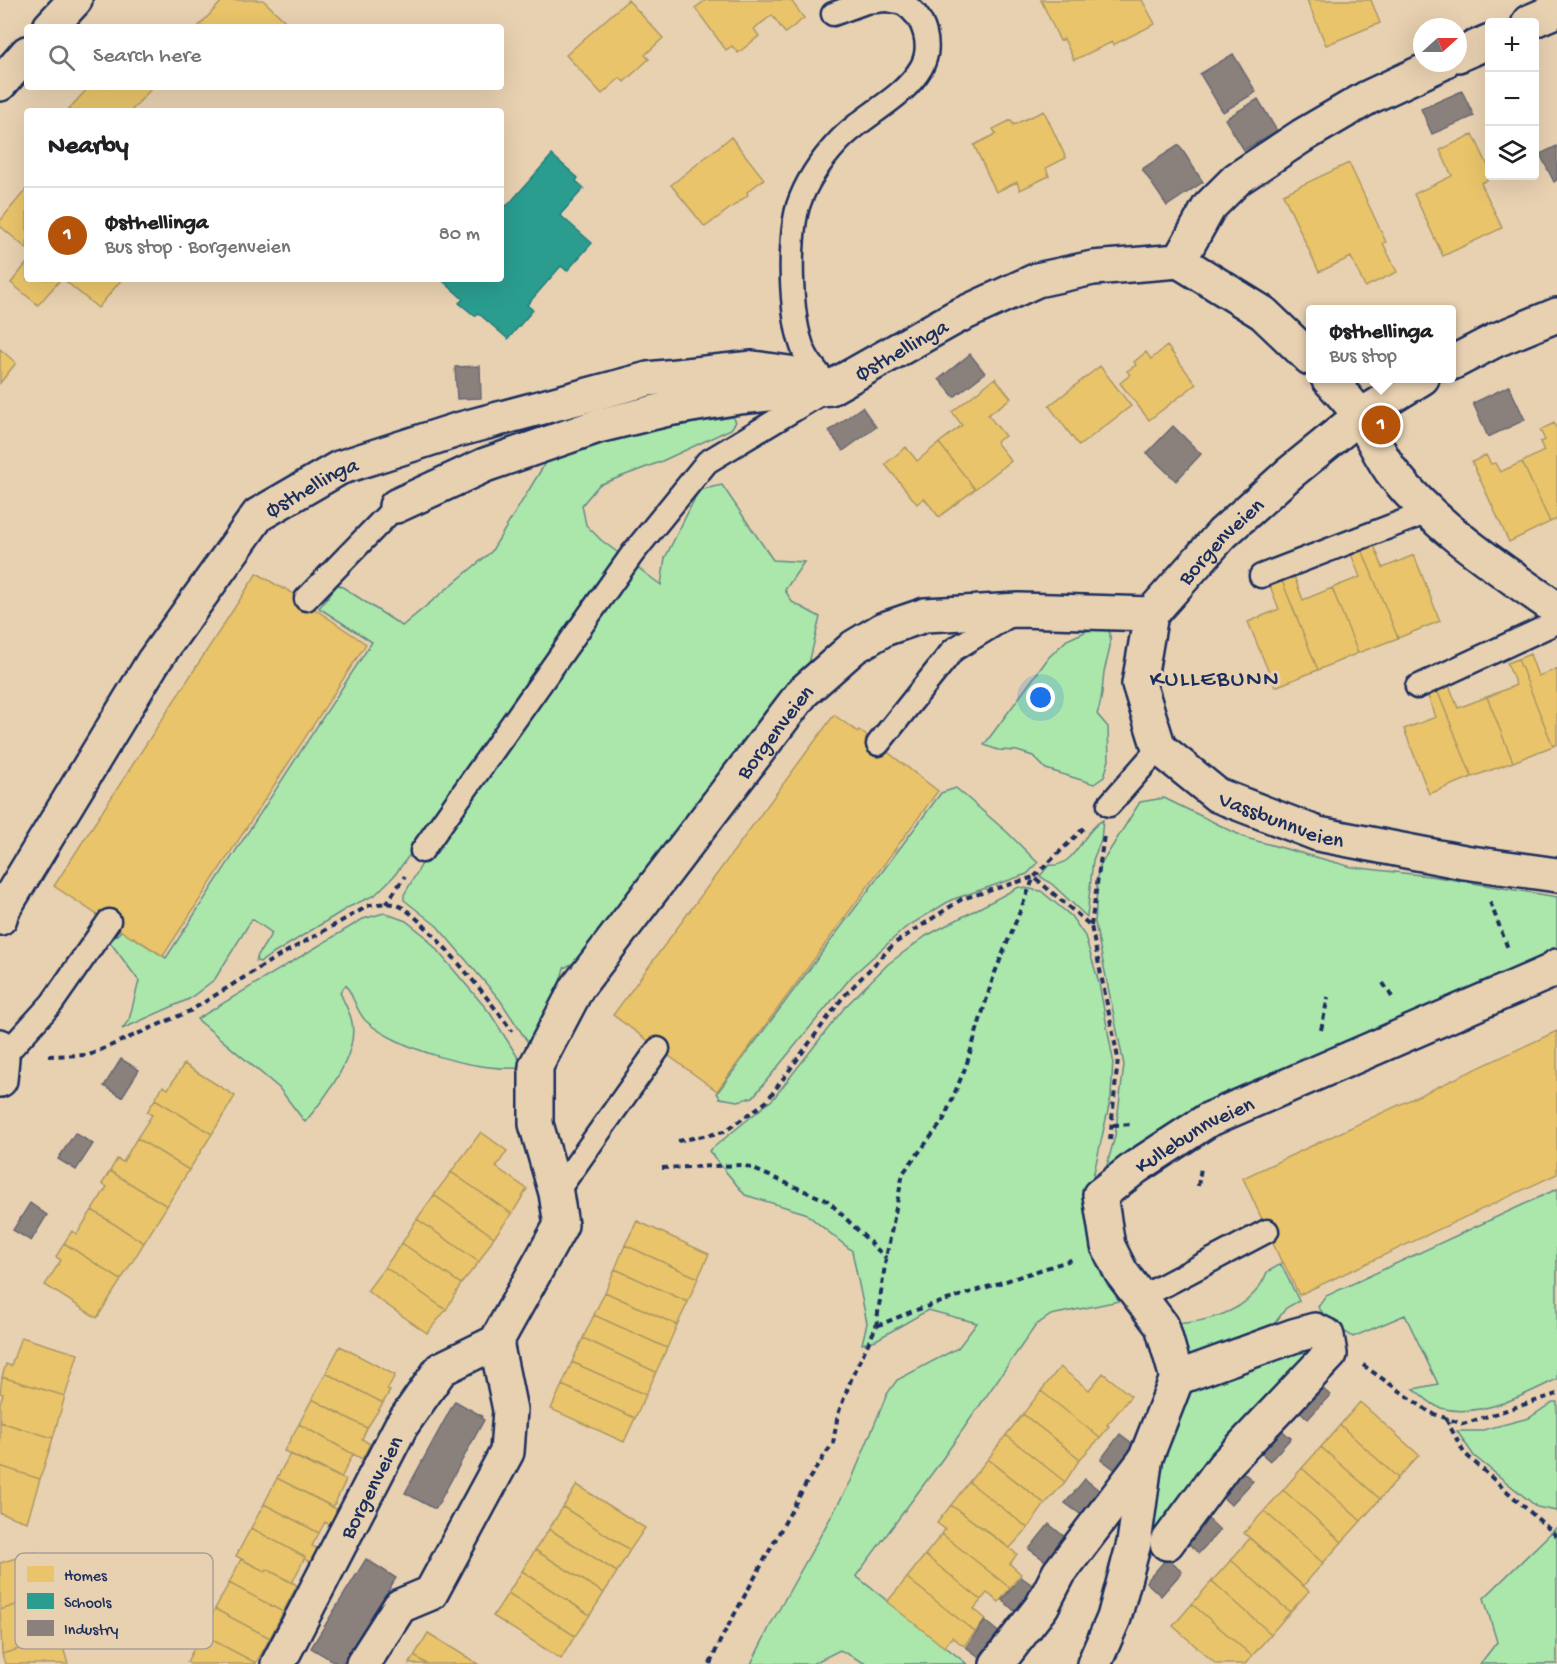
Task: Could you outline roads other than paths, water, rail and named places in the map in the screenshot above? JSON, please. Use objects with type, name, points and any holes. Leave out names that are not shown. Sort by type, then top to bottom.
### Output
[{"type":"street","points":[[53,24],[75,0]]},
{"type":"street","points":[[1538,18],[1557,10]]},
{"type":"street","points":[[1467,52],[1485,43]]},
{"type":"street","points":[[0,84],[24,56]]},
{"type":"street","points":[[1306,353],[1263,313],[1179,261],[1209,207],[1237,179],[1302,136],[1367,98],[1423,72]]},
{"type":"street","name":"Østhellinga","points":[[396,506],[485,465],[598,426],[668,409],[729,398],[830,387],[956,317],[1037,280],[1094,268],[1179,261]]},
{"type":"street","points":[[1456,361],[1497,340],[1557,315]]},
{"type":"street","name":"Østhellinga","points":[[0,913],[153,662],[258,515],[339,468],[457,430],[648,379],[753,368],[789,373],[830,387]]},
{"type":"street","points":[[1332,383],[1360,416],[1380,455],[1395,476],[1428,512],[1513,579],[1557,609]]},
{"type":"street","name":"Borgenveien","points":[[278,1664],[401,1426],[441,1369],[496,1342],[561,1226],[556,1193],[536,1124],[537,1066],[578,988],[803,692],[854,647],[884,629],[925,615],[1018,610],[1151,614],[1222,534],[1290,473],[1360,416],[1414,383]]},
{"type":"street","points":[[1151,614],[1139,684],[1159,748]]},
{"type":"street","name":"Vassbunnveien","points":[[1159,748],[1217,795],[1318,834],[1464,862],[1557,875]]},
{"type":"street","name":"Kullebunnveien","points":[[1140,1298],[1121,1272],[1108,1246],[1100,1196],[1136,1167],[1208,1120],[1523,984],[1552,971],[1557,966]]},
{"type":"street","points":[[1094,1664],[1114,1618],[1131,1554],[1146,1460],[1177,1378],[1162,1326],[1140,1298]]},
{"type":"street","points":[[1167,1543],[1224,1466],[1330,1354],[1327,1336],[1315,1330],[1293,1336],[1177,1378]]},
{"type":"street","points":[[363,1664],[400,1606],[431,1593],[507,1452],[510,1410],[496,1342]]},
{"type":"street","points":[[997,1664],[1042,1606],[1059,1573],[1146,1460]]},
{"type":"lane","points":[[830,387],[807,358],[797,331],[792,266],[798,207],[821,162],[841,139],[909,84],[921,67],[927,50],[924,30],[917,15],[903,3],[886,0],[866,3],[833,14]]},
{"type":"lane","name":"Østhellinga","points":[[422,851],[633,553],[707,462],[830,387]]},
{"type":"lane","points":[[306,599],[396,506]]},
{"type":"lane","points":[[1261,576],[1428,512]]},
{"type":"lane","points":[[878,744],[953,650],[1018,610]]},
{"type":"lane","points":[[1417,687],[1557,622]]},
{"type":"lane","points":[[1108,805],[1159,748]]},
{"type":"lane","points":[[1,1061],[52,1003],[109,921]]},
{"type":"lane","points":[[556,1193],[658,1049]]},
{"type":"lane","points":[[1140,1298],[1267,1231]]},
{"type":"place","name":"Østhellinga","points":[[1381,425]]},
{"type":"district","name":"KULLEBUNN","points":[[1215,677]]}]
